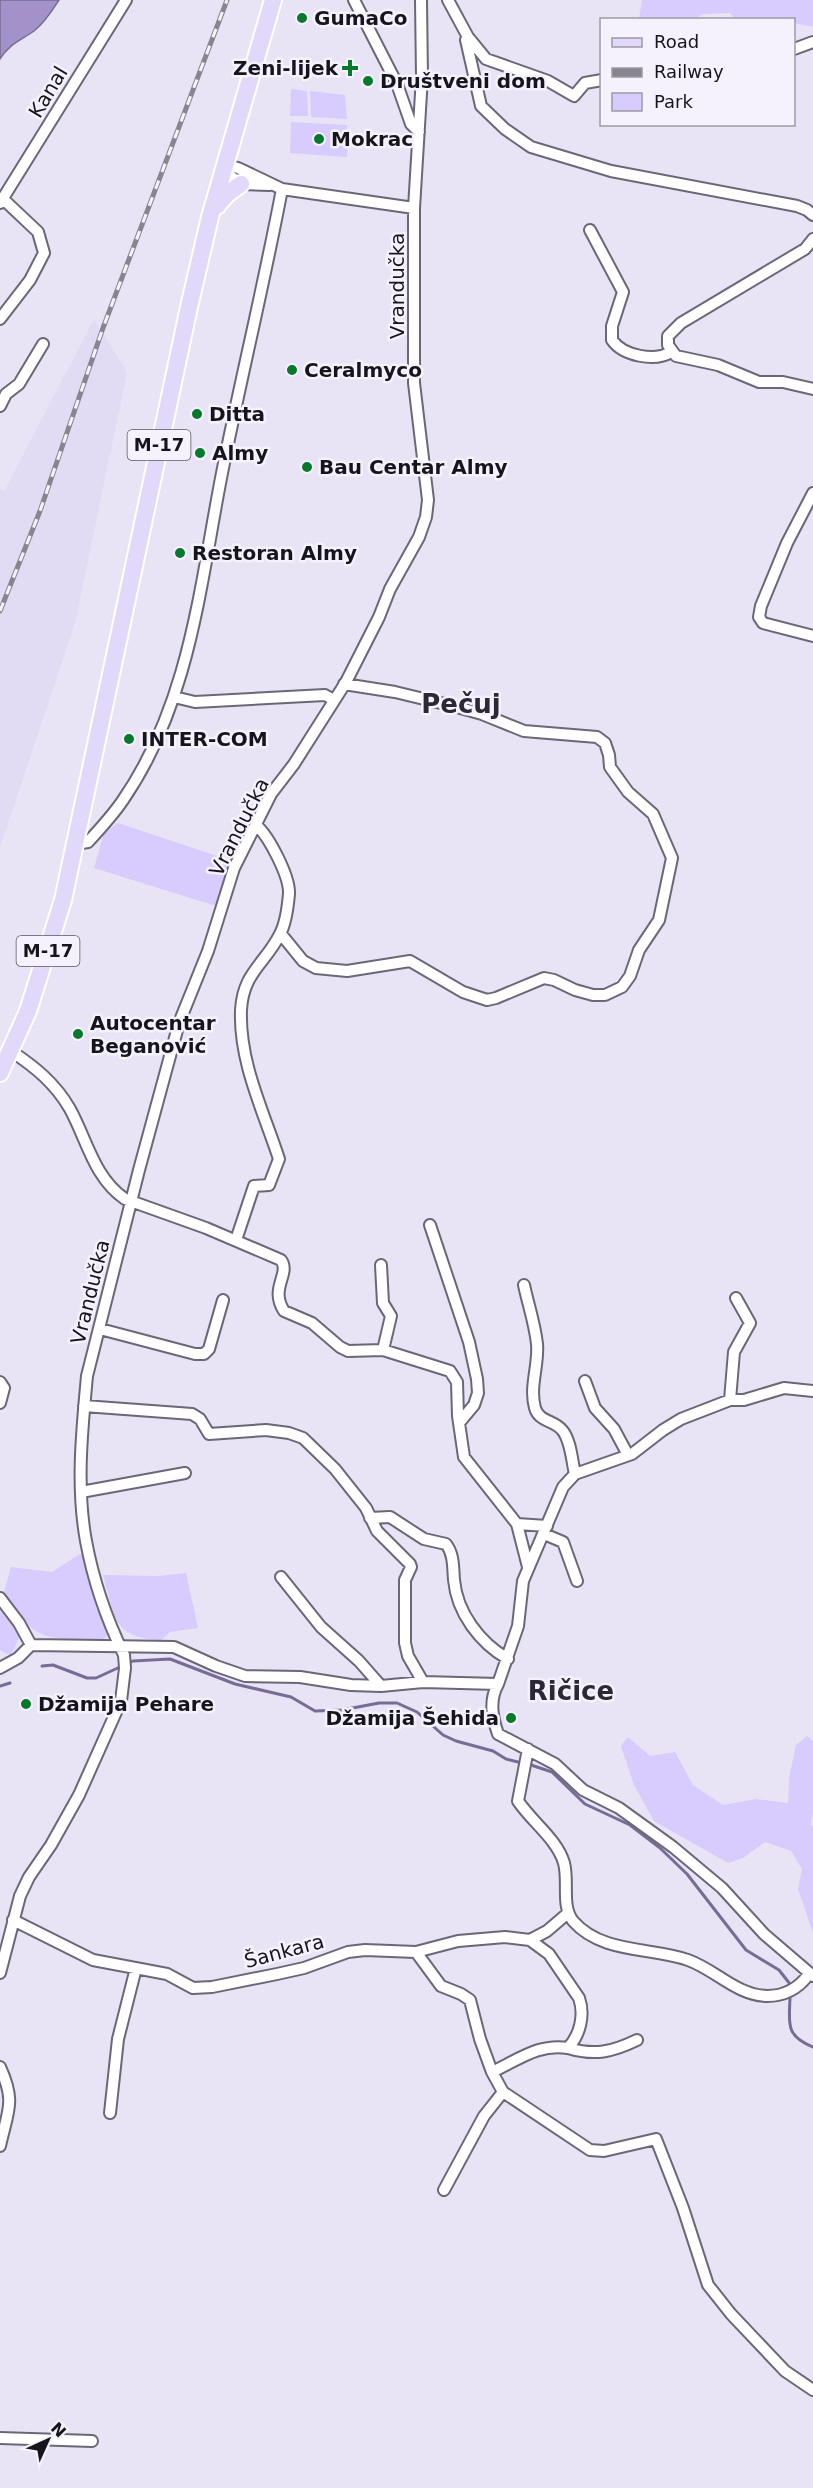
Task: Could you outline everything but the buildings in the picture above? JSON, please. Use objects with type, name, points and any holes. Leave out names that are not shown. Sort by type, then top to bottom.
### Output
[{"type":"main road","name":"M-17","points":[[0,1073],[28,1011],[63,900],[148,491],[210,217],[273,0]]},
{"type":"main road","points":[[210,217],[227,194],[241,184]]},
{"type":"street","name":"Kanal","points":[[1,201],[126,0]]},
{"type":"street","points":[[354,0],[397,84],[411,124],[419,132]]},
{"type":"street","name":"Vrandučka","points":[[13,1920],[20,1896],[29,1877],[80,1795],[121,1701],[125,1663],[90,1561],[86,1540],[81,1491],[84,1407],[87,1376],[180,1023],[208,951],[234,868],[271,794],[294,764],[344,684],[379,617],[390,589],[419,537],[426,517],[428,500],[414,383],[414,208],[422,77],[421,0]]},
{"type":"street","points":[[448,0],[468,37],[486,59],[548,81],[574,96],[585,83],[600,80]]},
{"type":"street","points":[[468,37],[466,40],[482,106],[505,129],[531,147],[611,171],[797,206],[813,215]]},
{"type":"street","points":[[795,49],[813,42]]},
{"type":"street","points":[[225,168],[241,184],[271,185]]},
{"type":"street","points":[[225,168],[238,168],[282,189],[414,208]]},
{"type":"street","points":[[75,844],[88,842],[123,800],[152,750],[174,697],[197,616],[222,473],[282,189]]},
{"type":"street","points":[[0,319],[30,280],[44,253],[38,232],[1,201]]},
{"type":"street","points":[[590,230],[623,292],[611,332],[615,344],[649,358],[664,357],[671,352]]},
{"type":"street","points":[[813,239],[806,249],[673,328],[668,336],[668,345],[676,356],[718,365],[759,382],[783,382],[813,389]]},
{"type":"street","points":[[0,406],[3,393],[19,384],[43,344]]},
{"type":"street","points":[[813,493],[787,543],[761,606],[759,617],[763,623],[813,636]]},
{"type":"street","points":[[281,934],[303,961],[316,968],[346,971],[410,961],[464,992],[487,1000],[544,978],[585,994],[605,995],[622,987],[630,976],[639,950],[659,920],[666,895],[672,868],[670,851],[653,814],[628,792],[610,767],[605,743],[597,737],[524,731],[482,714],[453,706],[395,692],[344,684]]},
{"type":"street","points":[[174,697],[195,702],[325,695],[334,700]]},
{"type":"street","points":[[236,1240],[254,1186],[268,1185],[279,1159],[259,1106],[247,1063],[241,1024],[244,989],[251,973],[281,934],[289,893],[286,878],[272,848],[256,825]]},
{"type":"street","points":[[11,1051],[36,1068],[59,1092],[71,1111],[90,1156],[118,1194],[281,1260],[285,1265],[277,1295],[284,1311],[312,1323],[340,1347],[348,1351],[383,1350],[450,1371],[457,1382],[459,1423],[466,1462],[517,1524],[528,1567]]},
{"type":"street","points":[[430,1225],[469,1342],[477,1379],[478,1393],[474,1405],[459,1423]]},
{"type":"street","points":[[381,1265],[383,1303],[391,1316],[383,1350]]},
{"type":"street","points":[[524,1285],[537,1342],[533,1385],[535,1408],[543,1420],[565,1433],[574,1474]]},
{"type":"street","points":[[730,1400],[734,1352],[750,1323],[736,1298]]},
{"type":"street","points":[[100,1329],[195,1354],[204,1354],[209,1349],[224,1300]]},
{"type":"street","points":[[585,1381],[595,1408],[614,1429],[628,1455]]},
{"type":"street","points":[[0,1382],[4,1388],[0,1403]]},
{"type":"street","points":[[525,1759],[518,1801],[528,1816],[555,1844],[564,1863],[568,1913],[582,1930],[603,1941],[623,1947],[689,1960],[747,1993],[768,1996],[796,1989],[811,1975],[764,1934],[722,1888],[673,1847],[619,1808],[583,1790],[555,1764],[525,1759],[498,1734],[492,1710],[494,1696],[518,1626],[523,1581],[563,1487],[574,1474],[628,1455],[681,1419],[730,1400],[744,1400],[784,1388],[813,1390]]},
{"type":"street","points":[[84,1407],[192,1414],[200,1419],[209,1434],[266,1430],[289,1433],[303,1438],[335,1469],[366,1508],[377,1531],[411,1567],[405,1580],[405,1643],[408,1656],[423,1682]]},
{"type":"street","points":[[81,1491],[185,1473]]},
{"type":"street","points":[[370,1518],[390,1517],[424,1539],[446,1544],[452,1556],[454,1583],[473,1628],[484,1643],[508,1659]]},
{"type":"street","points":[[517,1524],[545,1530],[563,1542],[577,1581]]},
{"type":"street","points":[[281,1577],[321,1628],[359,1661],[381,1686]]},
{"type":"street","points":[[0,1598],[19,1623],[31,1645]]},
{"type":"street","points":[[0,1668],[18,1658],[31,1645],[174,1647],[245,1676],[300,1677],[351,1685],[381,1686],[423,1682],[498,1684]]},
{"type":"street","points":[[568,1913],[547,1931],[531,1940],[549,1954],[579,1998],[581,2004],[577,2039],[568,2048]]},
{"type":"street","points":[[0,1973],[13,1920]]},
{"type":"street","name":"Šankara","points":[[13,1920],[93,1960],[167,1974],[194,1988],[212,1987],[295,1970],[348,1952],[365,1950],[416,1952],[458,1941],[505,1937],[531,1940]]},
{"type":"street","points":[[416,1952],[441,1986],[461,1994],[470,2001],[480,2039],[502,2092],[590,2150],[604,2151],[656,2139],[683,2208],[708,2285],[731,2314],[785,2371],[813,2390]]},
{"type":"street","points":[[110,2114],[118,2039],[136,1968]]},
{"type":"street","points":[[492,2072],[536,2050],[554,2046],[579,2051],[610,2052],[637,2040]]},
{"type":"street","points":[[0,2067],[9,2087],[11,2099],[0,2146]]},
{"type":"street","points":[[444,2190],[484,2116],[502,2092]]},
{"type":"street","points":[[0,2438],[92,2440]]},
{"type":"shaded area","points":[[0,0],[59,0],[38,28],[11,46],[0,59]]},
{"type":"shaded area","points":[[94,319],[127,372],[75,623],[0,847],[0,489],[5,490]]},
{"type":"green space","points":[[642,0],[813,0],[813,27],[795,23],[795,18],[734,18],[730,13],[703,14],[697,18],[639,18]]},
{"type":"green space","name":"Mokrac","points":[[291,89],[307,91],[308,116],[290,116]]},
{"type":"green space","name":"Mokrac","points":[[310,91],[345,95],[347,119],[311,117]]},
{"type":"green space","name":"Mokrac","points":[[291,122],[347,125],[347,157],[290,153]]},
{"type":"green space","points":[[118,823],[229,860],[216,906],[94,868],[104,833]]},
{"type":"green space","points":[[80,1554],[83,1555],[109,1632],[103,1641],[69,1640],[44,1635],[24,1621],[4,1592],[11,1567],[52,1572]]},
{"type":"green space","points":[[186,1573],[198,1628],[170,1632],[161,1640],[133,1635],[118,1622],[103,1575],[158,1576]]},
{"type":"green space","points":[[0,1610],[20,1635],[11,1656],[0,1650]]},
{"type":"green space","points":[[807,1736],[813,1741],[811,1825],[813,1826],[813,1933],[798,1889],[802,1869],[791,1851],[765,1842],[743,1858],[728,1863],[654,1821],[634,1785],[621,1746],[628,1737],[650,1756],[675,1752],[693,1785],[723,1805],[756,1799],[788,1803],[789,1778],[796,1745]]},
{"type":"waterway","points":[[42,1666],[53,1665],[87,1678],[96,1678],[133,1661],[170,1659],[235,1684],[291,1697],[315,1711],[397,1703],[417,1712],[443,1735],[522,1763]]},
{"type":"waterway","points":[[0,1686],[10,1683]]},
{"type":"waterway","points":[[528,1764],[552,1772],[585,1804],[630,1825],[660,1848],[687,1874],[746,1950],[779,1970],[790,1984],[790,1989]]},
{"type":"waterway","points":[[790,1995],[790,2026],[797,2037],[813,2047]]},
{"type":"railway","points":[[0,611],[40,511],[103,328],[227,0]]},
{"type":"place","name":"GumaCo","points":[[302,18]]},
{"type":"place","name":"Zeni-lijek","points":[[350,68]]},
{"type":"place","name":"Društveni dom","points":[[368,81]]},
{"type":"place","name":"Mokrac","points":[[319,139]]},
{"type":"place","name":"Ceralmyco","points":[[292,370]]},
{"type":"place","name":"Ditta","points":[[197,414]]},
{"type":"place","name":"Almy","points":[[200,453]]},
{"type":"place","name":"Bau Centar Almy","points":[[307,467]]},
{"type":"place","name":"Restoran Almy","points":[[180,553]]},
{"type":"place","name":"INTER-COM","points":[[129,739]]},
{"type":"place","name":"Autocentar Beganović","points":[[78,1034]]},
{"type":"place","name":"Džamija Pehare","points":[[26,1704]]},
{"type":"place","name":"Džamija Šehida","points":[[511,1718]]},
{"type":"district","name":"Pečuj","points":[[461,704]]},
{"type":"district","name":"Ričice","points":[[571,1691]]}]
